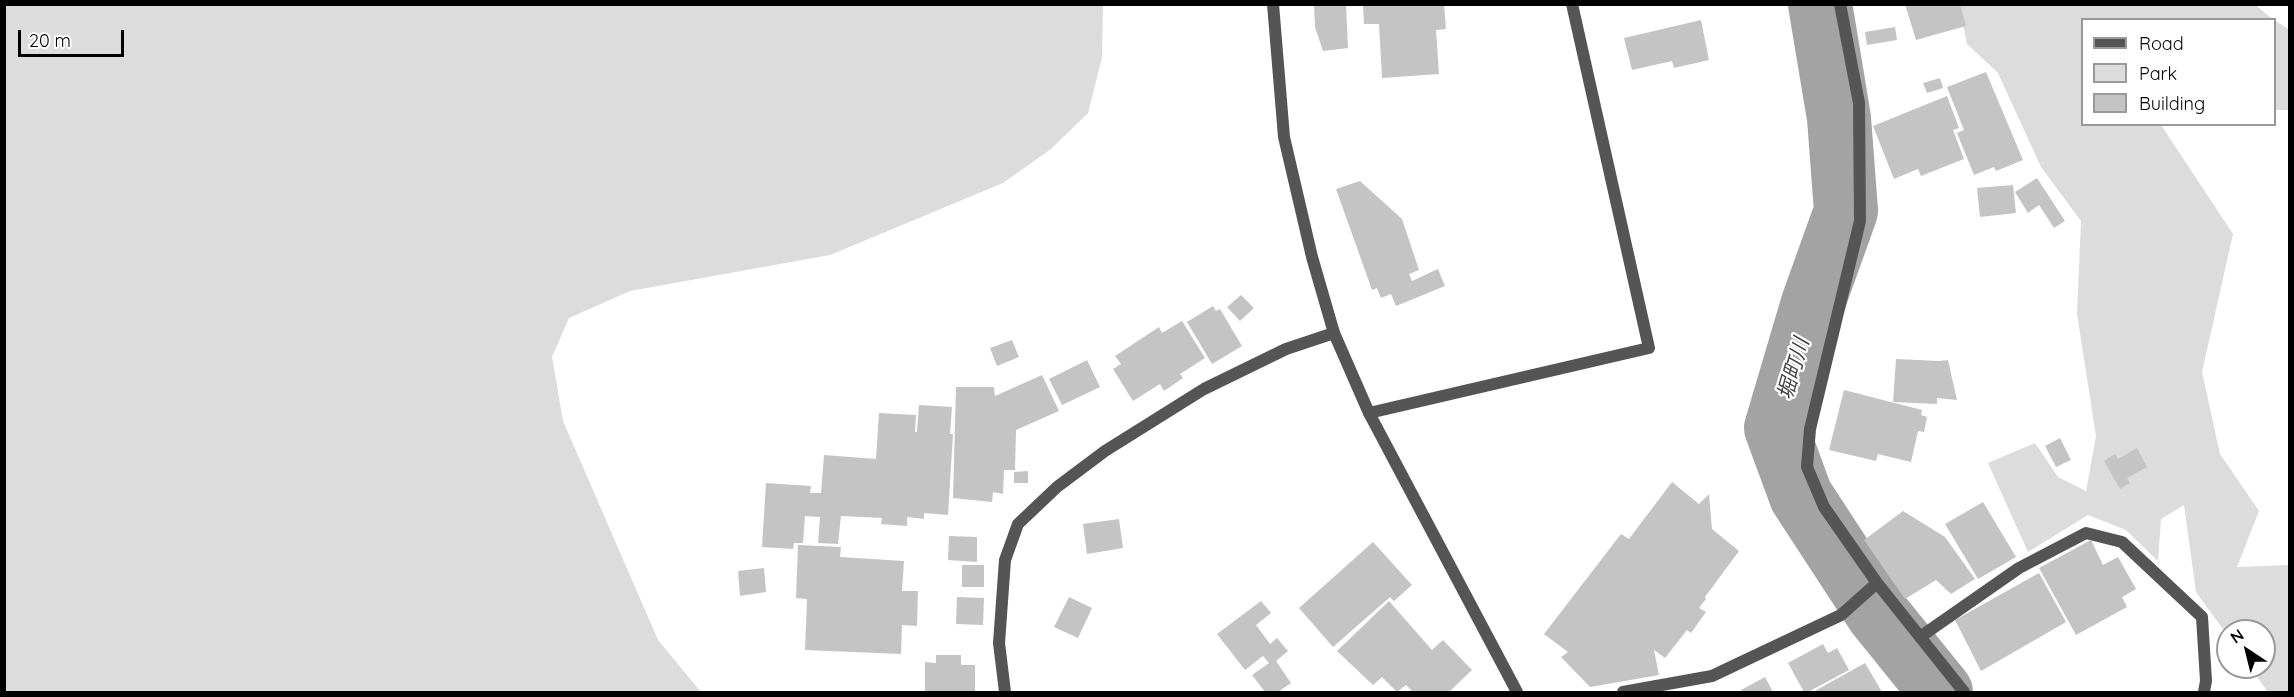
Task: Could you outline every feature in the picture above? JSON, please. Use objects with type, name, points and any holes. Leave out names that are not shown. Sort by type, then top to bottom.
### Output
[{"type":"street","points":[[1273,4],[1284,137],[1312,257],[1334,333],[1369,414],[1517,693]]},
{"type":"street","points":[[1369,414],[1648,348],[1572,4]]},
{"type":"street","points":[[1840,4],[1859,103],[1860,221],[1810,429],[1807,467],[1824,507],[1877,584],[1964,693]]},
{"type":"street","points":[[1005,693],[999,644],[1005,560],[1018,524],[1057,487],[1105,451],[1204,389],[1286,349],[1334,333]]},
{"type":"street","points":[[1920,637],[2019,568],[2086,533],[2122,542],[2202,617],[2206,681],[2204,693]]},
{"type":"street","points":[[1623,693],[1712,676],[1841,615],[1877,584]]},
{"type":"green space","points":[[1103,4],[1102,57],[1088,113],[1051,149],[1003,183],[830,255],[630,291],[569,318],[552,357],[563,421],[658,640],[701,692],[5,692],[4,5]]},
{"type":"green space","points":[[2254,4],[2272,18],[2081,18],[2081,126],[2162,126],[2233,234],[2202,372],[2220,454],[2259,511],[2237,567],[2289,565],[2289,692],[2268,692],[2259,679],[2276,679],[2276,619],[2216,620],[2196,592],[2184,505],[2161,519],[2158,561],[2126,530],[2088,515],[2028,552],[1988,463],[2035,443],[2058,477],[2086,491],[2096,436],[2077,314],[2081,221],[2041,167],[1998,73],[1967,44],[1959,5]]},
{"type":"green space","points":[[2276,21],[2290,30],[2289,110],[2276,110]]},
{"type":"building","points":[[1314,4],[1346,4],[1348,48],[1323,51],[1315,27]]},
{"type":"building","points":[[1363,4],[1444,4],[1446,29],[1436,30],[1439,74],[1382,78],[1379,24],[1364,24]]},
{"type":"building","points":[[1905,4],[1960,4],[1966,26],[1916,40]]},
{"type":"building","points":[[1701,20],[1709,60],[1674,68],[1672,61],[1632,70],[1624,38]]},
{"type":"building","points":[[1895,27],[1897,40],[1867,45],[1865,32]]},
{"type":"building","points":[[1986,72],[2023,160],[1996,171],[1994,167],[1974,175],[1957,133],[1964,130],[1947,87]]},
{"type":"building","points":[[1940,78],[1943,88],[1927,93],[1923,83]]},
{"type":"building","points":[[1947,96],[1959,128],[1953,130],[1964,159],[1921,176],[1918,169],[1894,179],[1873,126]]},
{"type":"building","points":[[2037,178],[2065,221],[2054,228],[2039,205],[2028,213],[2015,192]]},
{"type":"building","points":[[1360,181],[1402,219],[1419,270],[1409,274],[1412,281],[1438,269],[1445,286],[1396,306],[1391,294],[1381,298],[1377,288],[1372,290],[1336,189]]},
{"type":"building","points":[[2013,185],[2016,213],[1980,217],[1977,188]]},
{"type":"building","points":[[1241,295],[1254,308],[1240,321],[1227,307]]},
{"type":"building","points":[[1213,306],[1216,311],[1220,309],[1242,346],[1212,364],[1187,322]]},
{"type":"building","points":[[1182,321],[1205,358],[1180,374],[1183,378],[1164,391],[1160,384],[1133,401],[1113,369],[1121,364],[1115,356],[1159,327],[1162,333]]},
{"type":"building","points":[[1012,340],[1019,357],[997,366],[990,348]]},
{"type":"building","points":[[1896,359],[1948,360],[1957,400],[1937,398],[1937,404],[1893,402]]},
{"type":"building","points":[[1087,360],[1100,387],[1062,405],[1049,379]]},
{"type":"building","points":[[1042,375],[1059,411],[1016,430],[1015,470],[1004,470],[1003,494],[993,492],[992,502],[953,498],[956,387],[994,387],[995,396]]},
{"type":"building","points":[[1844,390],[1922,410],[1921,415],[1927,417],[1924,432],[1918,431],[1911,462],[1878,454],[1876,461],[1829,450]]},
{"type":"building","points":[[919,405],[952,407],[950,434],[953,434],[948,515],[924,513],[924,519],[907,517],[907,526],[881,524],[882,518],[841,516],[838,544],[818,543],[820,517],[805,516],[803,543],[794,543],[793,549],[762,547],[766,483],[811,486],[810,493],[821,493],[824,455],[876,459],[879,413],[916,415],[915,432],[917,432]]},
{"type":"building","points":[[2060,438],[2071,460],[2056,467],[2045,446]]},
{"type":"building","points":[[2137,448],[2147,467],[2127,478],[2130,483],[2120,489],[2104,461],[2115,454],[2118,459]]},
{"type":"building","points":[[1028,471],[1028,483],[1014,483],[1014,472]]},
{"type":"building","points":[[1672,482],[1699,504],[1709,494],[1712,529],[1739,551],[1705,597],[1706,599],[1699,608],[1706,612],[1691,633],[1687,630],[1665,658],[1654,650],[1659,675],[1590,687],[1561,657],[1568,652],[1544,634],[1621,534],[1629,539]]},
{"type":"building","points":[[1983,502],[2016,557],[1978,579],[1945,524]]},
{"type":"building","points":[[1903,511],[1945,537],[1975,579],[1951,594],[1936,580],[1905,599],[1864,540]]},
{"type":"building","points":[[1119,519],[1123,548],[1087,554],[1083,524]]},
{"type":"building","points":[[949,536],[977,537],[977,562],[948,560]]},
{"type":"building","points":[[2091,540],[2103,565],[2118,557],[2136,589],[2122,597],[2127,607],[2076,635],[2039,568]]},
{"type":"building","points":[[1373,542],[1412,585],[1394,601],[1390,597],[1333,647],[1299,608]]},
{"type":"building","points":[[798,545],[841,547],[840,557],[904,561],[902,591],[918,591],[917,626],[902,625],[901,654],[805,650],[807,599],[796,598]]},
{"type":"building","points":[[962,565],[984,565],[984,587],[962,587]]},
{"type":"building","points":[[764,568],[766,592],[740,596],[738,571]]},
{"type":"building","points":[[2039,573],[2066,622],[1981,671],[1955,620]]},
{"type":"building","points":[[957,597],[984,598],[983,625],[956,624]]},
{"type":"building","points":[[1069,597],[1092,608],[1078,638],[1054,627]]},
{"type":"building","points":[[1261,601],[1271,613],[1256,625],[1270,644],[1277,638],[1288,651],[1276,661],[1291,683],[1278,692],[1265,692],[1252,675],[1269,663],[1263,656],[1245,670],[1217,634]]},
{"type":"building","points":[[1389,601],[1432,650],[1443,640],[1472,670],[1449,692],[1413,692],[1406,685],[1397,692],[1382,677],[1373,685],[1337,651]]},
{"type":"building","points":[[1823,644],[1828,653],[1837,648],[1849,670],[1804,692],[1788,663]]},
{"type":"building","points":[[936,655],[961,655],[961,665],[975,665],[975,692],[925,692],[925,662],[936,663]]},
{"type":"building","points":[[1865,663],[1882,692],[1813,692]]},
{"type":"building","points":[[1765,677],[1773,692],[1742,692],[1741,690]]},
{"type":"waterway","name":"堀町川","points":[[1820,4],[1839,118],[1846,211],[1813,303],[1776,428],[1801,496],[1878,614],[1941,692]]}]
